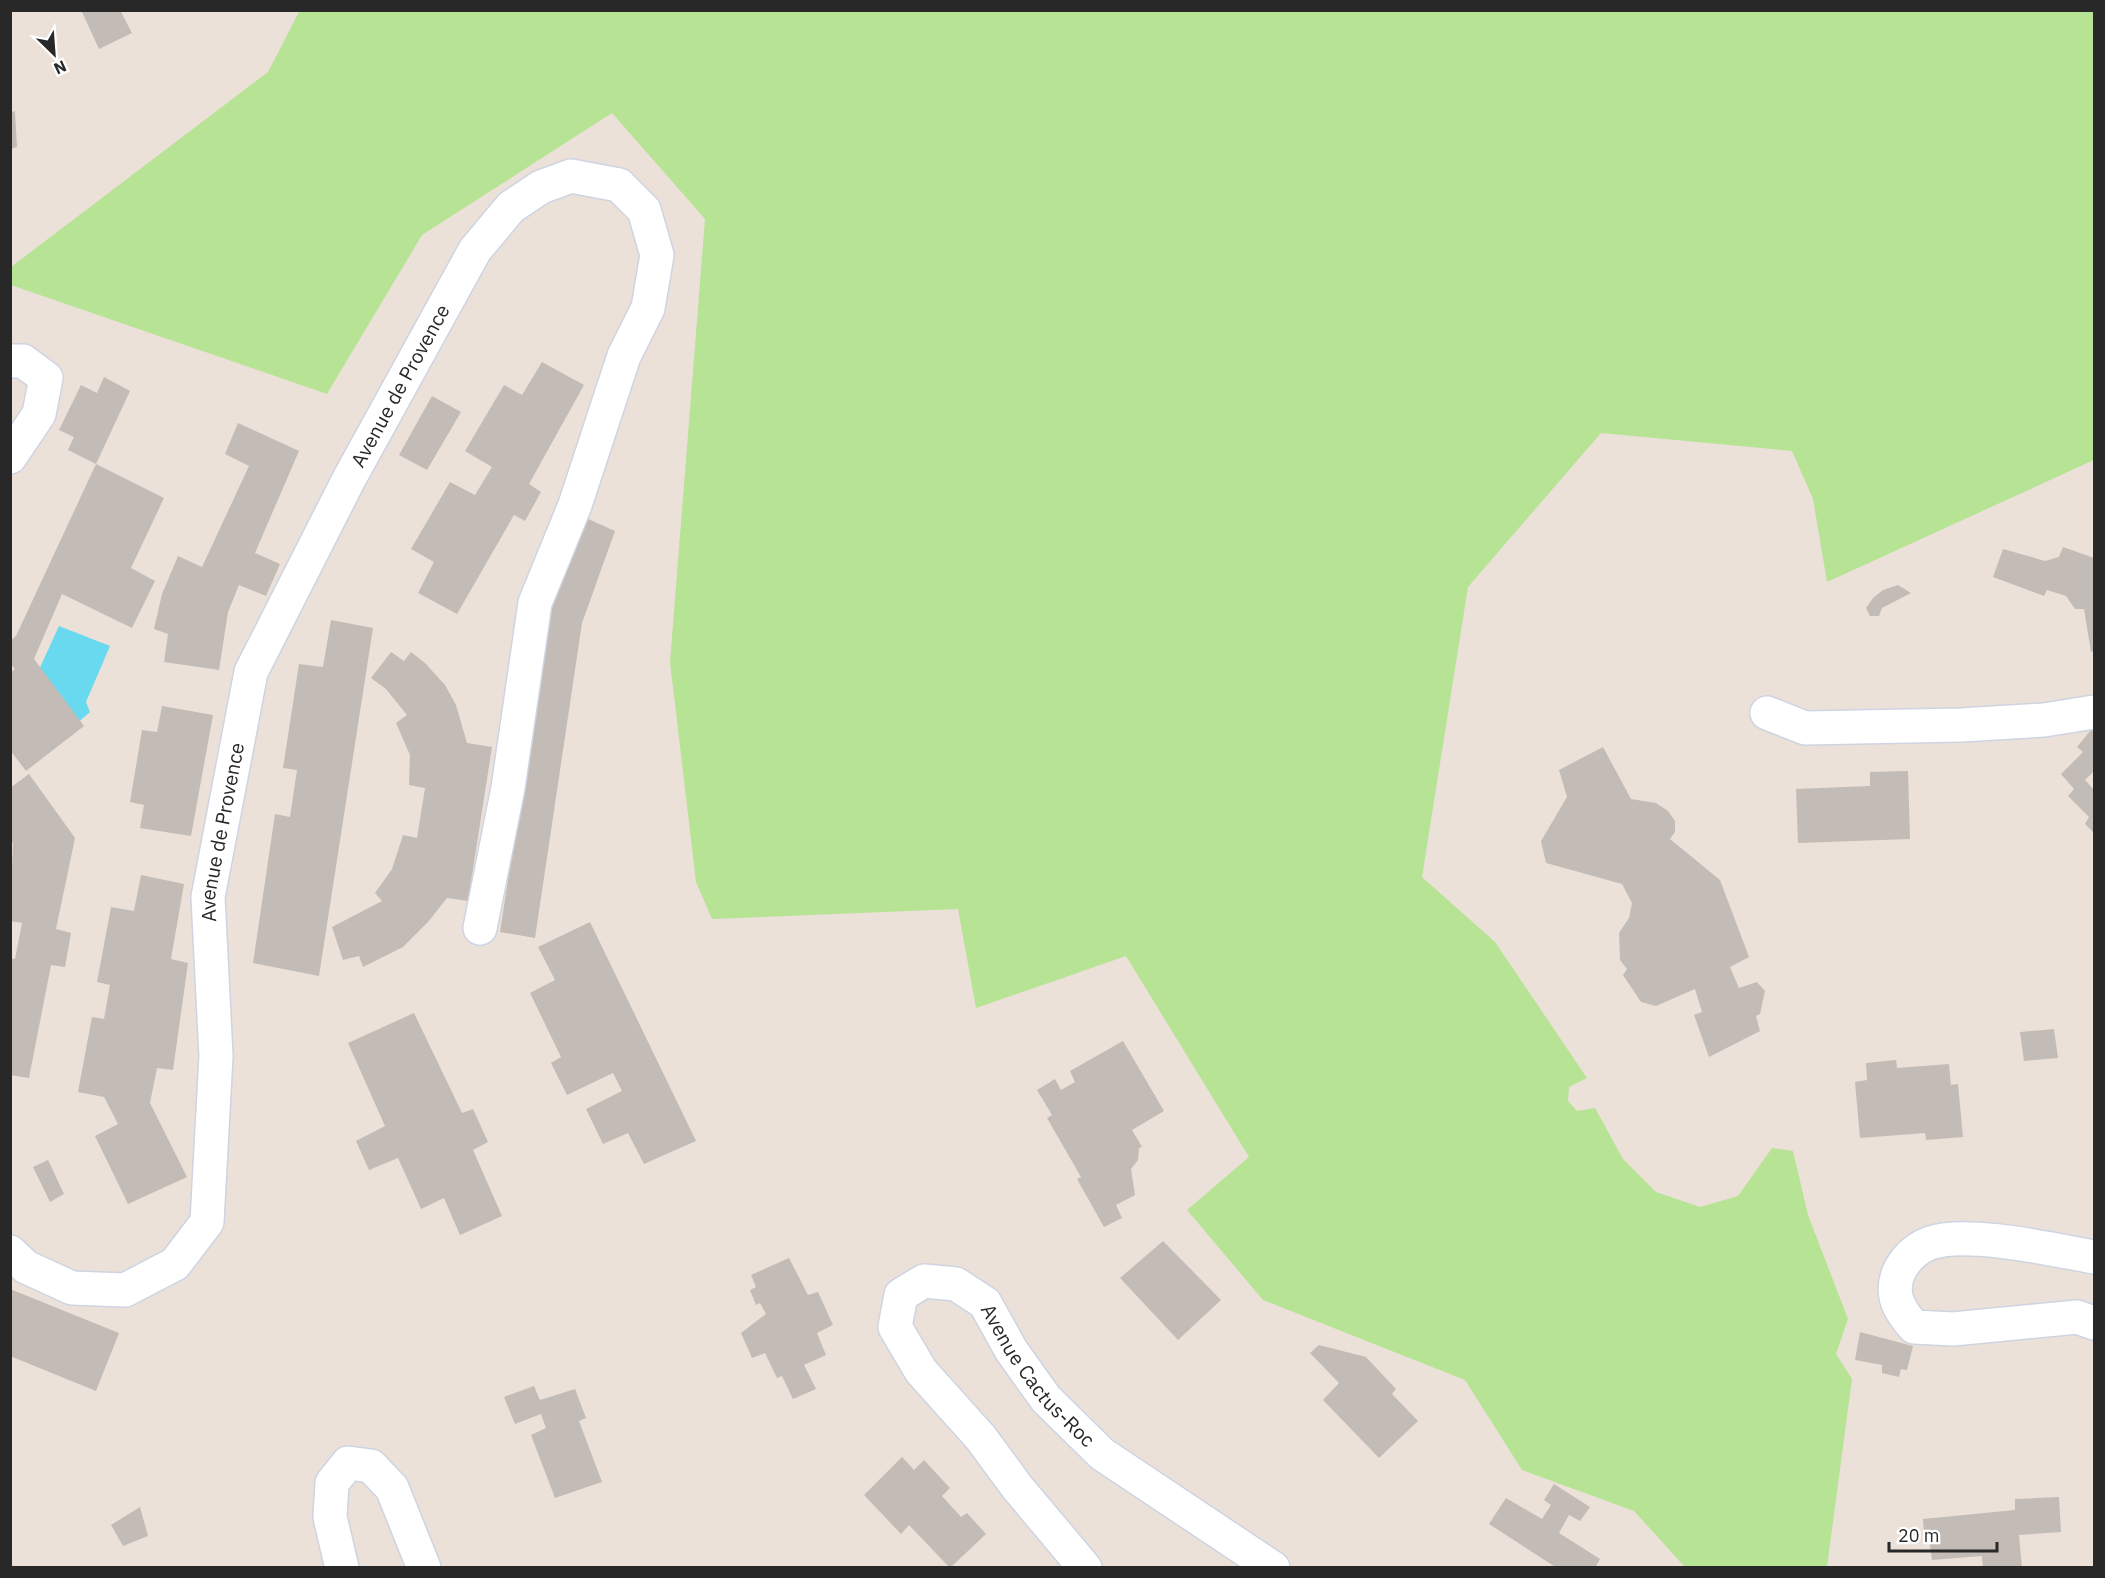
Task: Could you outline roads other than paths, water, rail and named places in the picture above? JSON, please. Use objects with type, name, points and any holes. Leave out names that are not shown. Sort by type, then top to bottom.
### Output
[{"type":"street","name":"Avenue de Provence","points":[[10,1252],[26,1267],[72,1288],[125,1290],[175,1264],[207,1222],[216,1056],[208,897],[251,672],[350,479],[475,249],[511,207],[541,187],[571,176],[619,185],[644,210],[657,255],[648,308],[624,356],[575,505],[535,603],[508,788],[480,928]]},
{"type":"street","points":[[10,361],[23,361],[46,378],[39,414],[10,457]]},
{"type":"street","points":[[1767,713],[1805,728],[1962,725],[2044,720],[2094,712]]},
{"type":"street","points":[[2094,1257],[2006,1241],[1962,1240],[1930,1243],[1904,1260],[1894,1286],[1899,1310],[1914,1327],[1953,1329],[2077,1317],[2094,1323]]},
{"type":"street","name":"Avenue Cactus-Roc","points":[[1085,1568],[1017,1487],[981,1438],[921,1371],[895,1327],[901,1295],[924,1281],[956,1284],[985,1302],[1011,1350],[1046,1399],[1102,1454],[1273,1568]]},
{"type":"street","points":[[342,1568],[330,1517],[331,1495],[332,1483],[348,1463],[371,1466],[392,1488],[424,1568]]},
{"type":"water","points":[[59,626],[110,646],[86,702],[90,712],[75,725],[32,685]]}]
